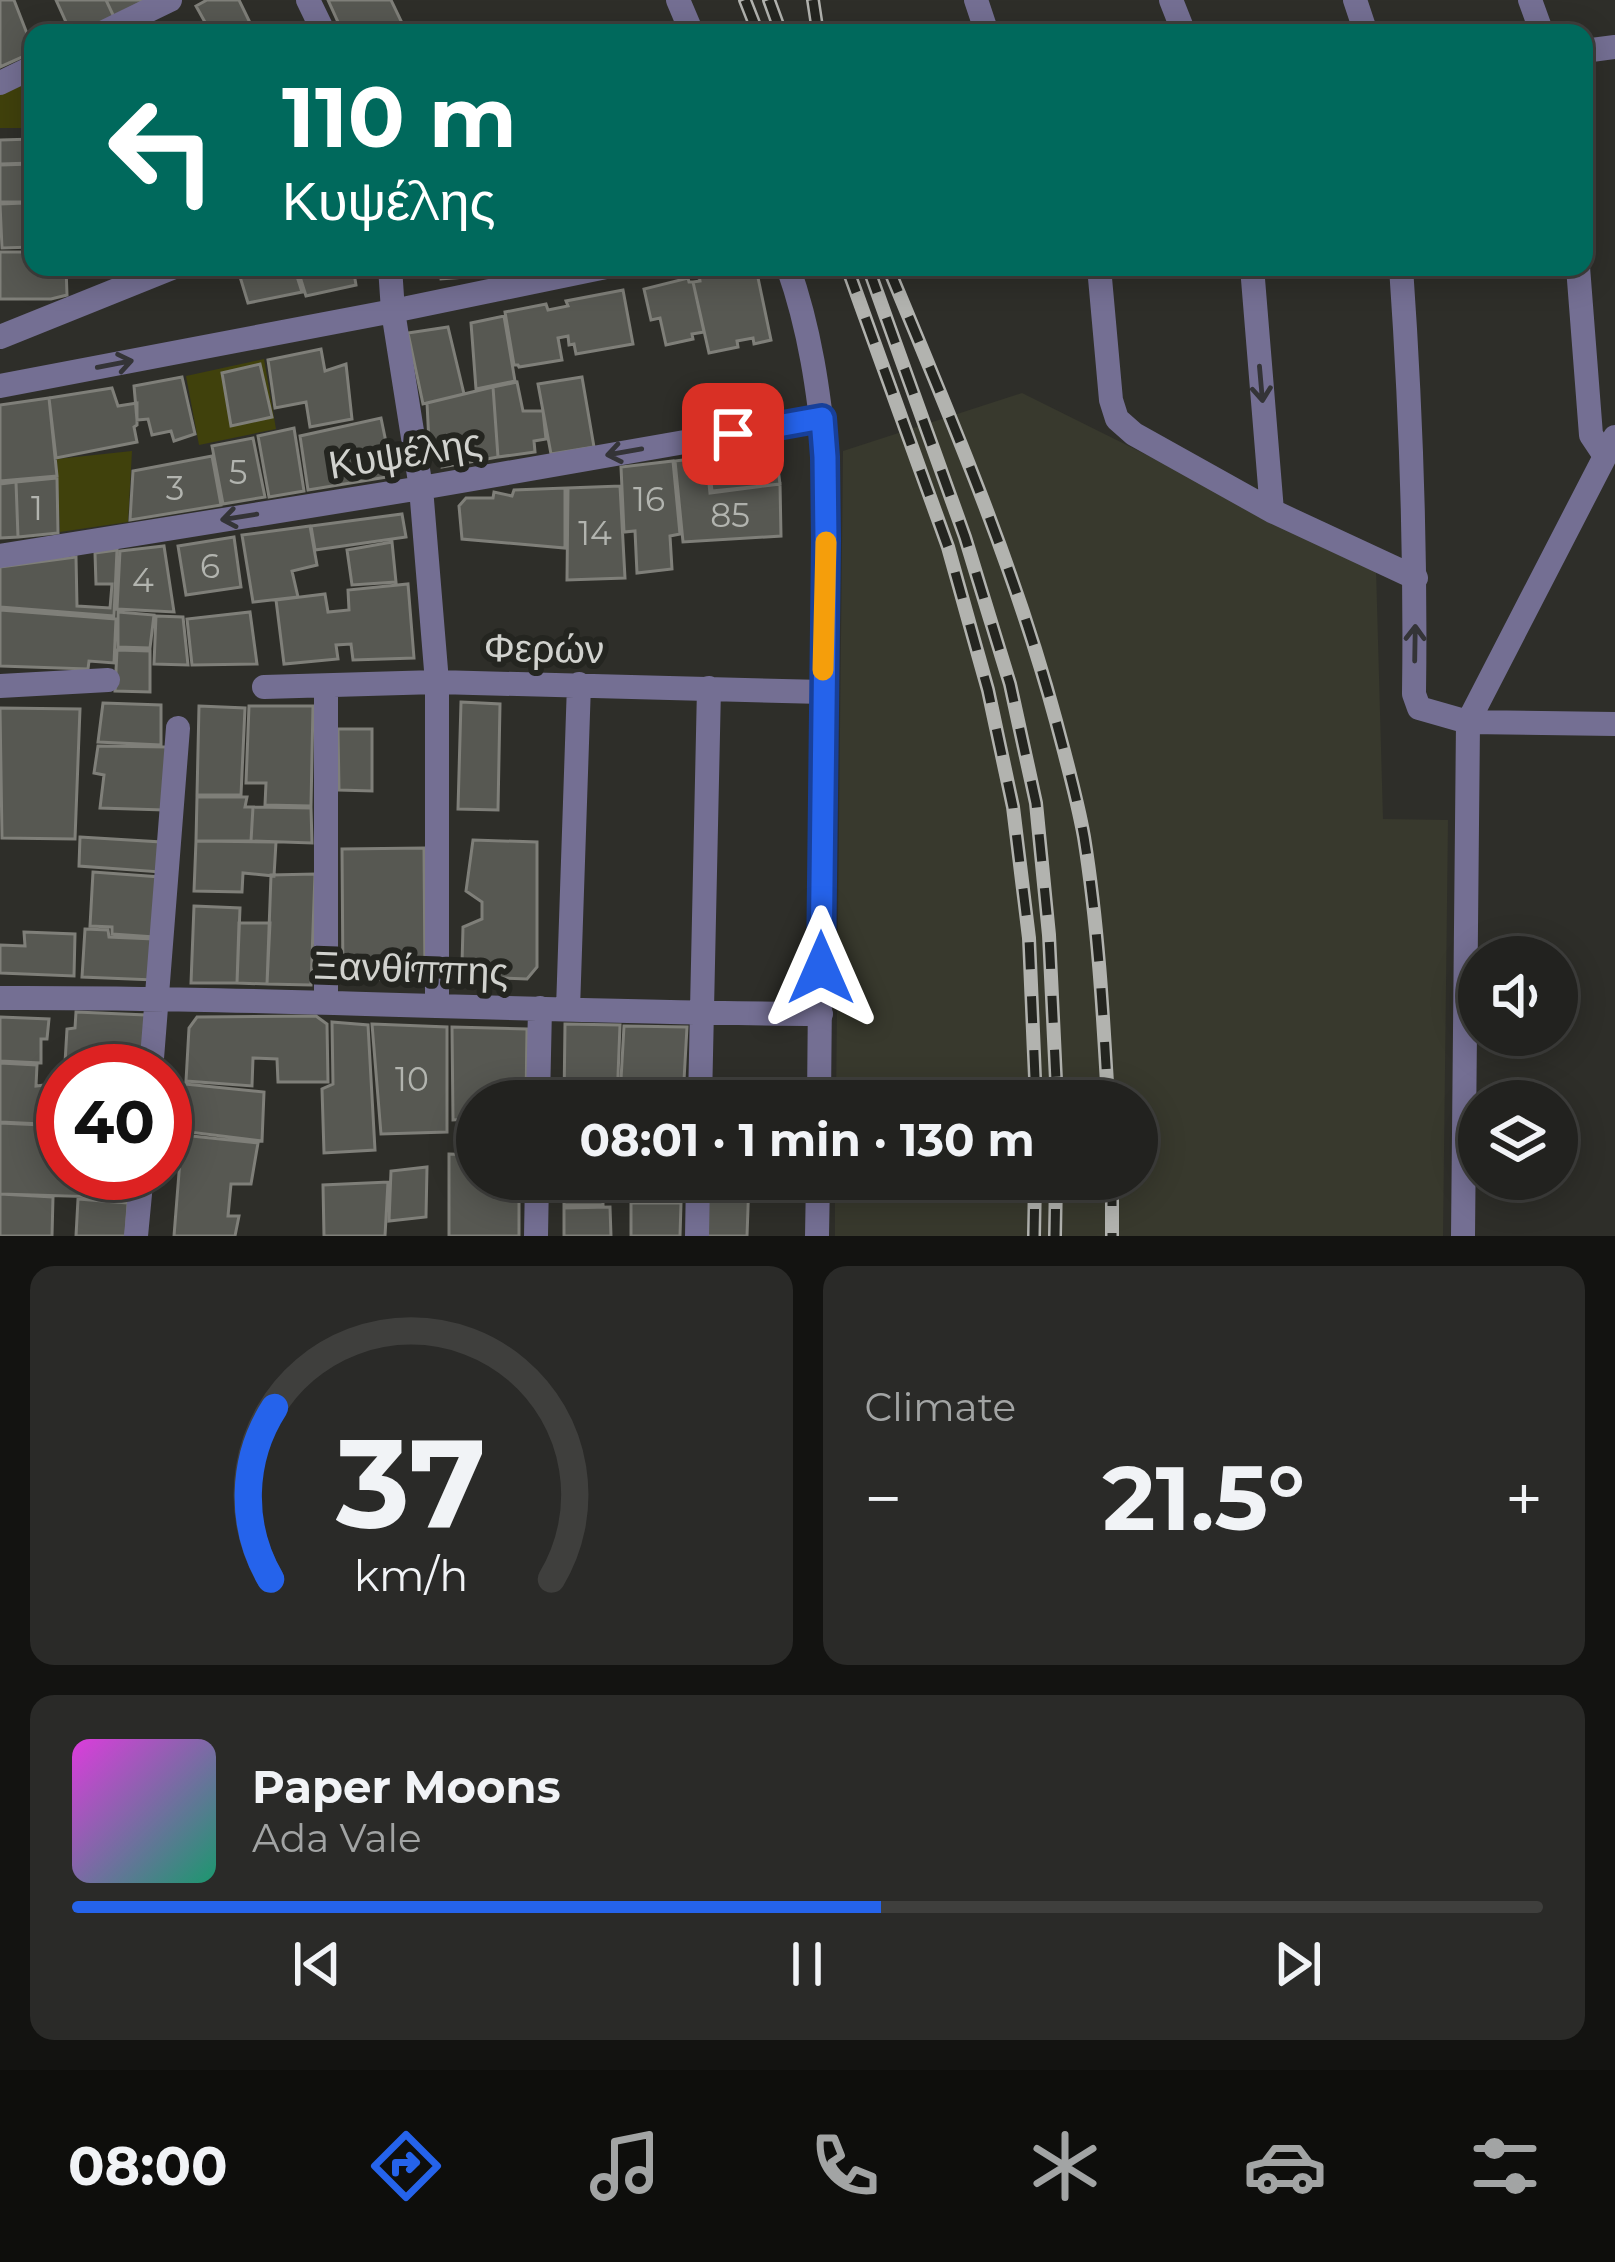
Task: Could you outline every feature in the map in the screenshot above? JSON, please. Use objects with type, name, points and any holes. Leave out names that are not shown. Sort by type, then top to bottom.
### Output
[{"type":"street","points":[[121,24],[170,0]]},
{"type":"street","points":[[0,337],[152,276]]},
{"type":"street","points":[[391,276],[421,488],[437,682],[436,1005]]},
{"type":"street","points":[[0,386],[562,276]]},
{"type":"street","points":[[791,276],[817,378],[826,497],[819,1080]]},
{"type":"street","points":[[1100,276],[1111,400],[1118,419],[1134,434],[1272,511],[1416,578]]},
{"type":"street","points":[[1253,276],[1272,511]]},
{"type":"street","points":[[1402,276],[1416,578],[1414,694],[1419,708],[1468,722],[1615,724]]},
{"type":"street","points":[[1463,1236],[1468,722],[1610,446],[1591,435],[1579,276]]},
{"type":"street","name":"Κυψέλης","points":[[0,556],[822,418]]},
{"type":"street","points":[[0,686],[108,680]]},
{"type":"street","name":"Φερών","points":[[264,687],[437,682],[823,692]]},
{"type":"street","points":[[568,1009],[579,684]]},
{"type":"street","points":[[326,686],[326,1001]]},
{"type":"street","points":[[701,1080],[709,688]]},
{"type":"street","points":[[154,1044],[178,728]]},
{"type":"street","name":"Ξανθίππης","points":[[0,998],[820,1014]]},
{"type":"street","points":[[538,1080],[540,1008]]},
{"type":"street","points":[[136,1236],[139,1200]]},
{"type":"street","points":[[536,1236],[537,1200]]},
{"type":"street","points":[[697,1236],[698,1200]]},
{"type":"street","points":[[817,1236],[818,1200]]},
{"type":"shaded area","points":[[24,82],[24,128],[0,128],[0,94]]},
{"type":"shaded area","points":[[264,359],[276,429],[199,445],[186,376]]},
{"type":"shaded area","points":[[1022,393],[1376,569],[1383,819],[1448,820],[1443,1236],[835,1236],[835,1200],[1158,1200],[1158,1080],[836,1080],[843,451]]},
{"type":"shaded area","points":[[132,451],[128,522],[60,532],[57,459]]},
{"type":"building","points":[[0,0],[14,0],[24,26],[24,56],[0,67]]},
{"type":"building","points":[[56,0],[106,0],[114,17],[100,24],[67,24]]},
{"type":"building","points":[[106,0],[146,0],[114,17]]},
{"type":"building","points":[[207,0],[239,0],[251,24],[206,24],[196,6]]},
{"type":"building","points":[[328,0],[391,0],[403,24],[339,24]]},
{"type":"building","points":[[24,139],[24,163],[0,164],[0,140]]},
{"type":"building","points":[[24,164],[24,202],[0,202],[0,165]]},
{"type":"building","points":[[24,203],[24,247],[2,248],[0,204]]},
{"type":"building","points":[[0,252],[24,252],[24,276],[66,276],[67,295],[0,299]]},
{"type":"building","points":[[240,276],[297,276],[302,292],[248,303]]},
{"type":"building","points":[[300,276],[354,276],[356,285],[306,296]]},
{"type":"building","points":[[699,276],[758,276],[771,340],[737,341],[738,347],[709,353],[693,282],[700,281]]},
{"type":"building","points":[[688,278],[693,282],[704,332],[666,345],[660,318],[651,320],[644,289]]},
{"type":"building","points":[[623,290],[633,344],[576,354],[568,336],[558,338],[562,360],[514,365],[505,312],[546,304],[548,310],[568,306],[566,301]]},
{"type":"building","points":[[504,316],[515,381],[476,389],[471,323]]},
{"type":"building","points":[[448,327],[464,394],[423,404],[408,333]]},
{"type":"building","points":[[321,349],[325,371],[346,364],[352,419],[310,427],[306,402],[275,408],[268,360]]},
{"type":"building","points":[[260,364],[272,417],[231,426],[222,373]]},
{"type":"building","points":[[182,377],[195,434],[174,441],[171,431],[152,435],[148,419],[137,420],[134,386]]},
{"type":"building","points":[[582,377],[594,447],[551,454],[538,384]]},
{"type":"building","points":[[517,382],[523,411],[543,411],[546,439],[534,441],[535,452],[498,457],[493,387]]},
{"type":"building","points":[[493,387],[498,457],[442,467],[439,441],[429,442],[427,403]]},
{"type":"building","points":[[112,388],[118,406],[137,403],[137,442],[56,458],[49,398]]},
{"type":"building","points":[[49,398],[57,476],[0,481],[0,405]]},
{"type":"building","points":[[381,418],[393,476],[308,490],[300,436]]},
{"type":"building","points":[[294,428],[304,491],[269,497],[258,436]]},
{"type":"building","points":[[253,438],[265,497],[223,504],[212,446]]},
{"type":"building","points":[[775,445],[780,484],[712,491],[708,457]]},
{"type":"building","points":[[212,456],[221,505],[130,520],[133,471]]},
{"type":"building","points":[[706,457],[710,493],[780,484],[781,536],[683,542],[675,461]]},
{"type":"building","points":[[673,461],[680,534],[670,536],[672,569],[637,573],[635,531],[624,532],[621,467]]},
{"type":"building","points":[[57,478],[58,533],[18,537],[16,482]]},
{"type":"building","points":[[16,482],[18,537],[0,538],[0,484]]},
{"type":"building","points":[[620,486],[625,578],[567,580],[568,488]]},
{"type":"building","points":[[565,488],[565,548],[462,539],[459,506],[466,498]]},
{"type":"building","points":[[402,514],[406,537],[315,550],[311,526]]},
{"type":"building","points":[[310,526],[317,565],[292,571],[298,597],[253,602],[242,535]]},
{"type":"building","points":[[234,537],[241,587],[186,595],[178,546]]},
{"type":"building","points":[[392,542],[396,582],[352,585],[347,550]]},
{"type":"building","points":[[164,546],[174,612],[117,609],[120,551]]},
{"type":"building","points":[[117,550],[114,616],[0,607],[0,567],[76,557],[77,606],[110,608],[112,584],[96,584],[95,553]]},
{"type":"building","points":[[408,584],[414,658],[353,660],[351,644],[336,645],[338,659],[284,664],[276,600],[325,594],[328,612],[349,610],[348,590]]},
{"type":"building","points":[[0,610],[116,619],[114,663],[89,661],[88,669],[0,666]]},
{"type":"building","points":[[118,612],[154,615],[150,648],[118,647]]},
{"type":"building","points":[[250,612],[257,664],[192,665],[187,619]]},
{"type":"building","points":[[156,616],[183,617],[188,665],[154,664]]},
{"type":"building","points":[[117,650],[150,651],[150,692],[115,691]]},
{"type":"building","points":[[461,702],[500,704],[498,810],[458,809]]},
{"type":"building","points":[[103,703],[161,705],[161,745],[98,742]]},
{"type":"building","points":[[199,706],[245,708],[241,795],[197,795]]},
{"type":"building","points":[[249,706],[313,706],[311,806],[265,805],[266,783],[246,783]]},
{"type":"building","points":[[0,708],[80,709],[75,839],[2,838]]},
{"type":"building","points":[[338,729],[372,729],[372,791],[339,790]]},
{"type":"building","points":[[98,746],[169,747],[164,810],[100,808],[104,775],[94,773]]},
{"type":"building","points":[[197,797],[247,797],[245,807],[253,807],[251,841],[196,841]]},
{"type":"building","points":[[253,807],[311,808],[312,843],[251,841]]},
{"type":"building","points":[[80,837],[161,842],[160,872],[79,866]]},
{"type":"building","points":[[473,840],[537,842],[537,967],[527,979],[483,977],[462,964],[463,927],[482,919],[482,902],[466,891]]},
{"type":"building","points":[[196,841],[276,842],[274,876],[243,873],[242,892],[194,891]]},
{"type":"building","points":[[424,848],[425,979],[343,980],[342,849]]},
{"type":"building","points":[[93,872],[160,877],[155,937],[112,934],[112,927],[90,926]]},
{"type":"building","points":[[315,874],[311,985],[267,984],[271,875]]},
{"type":"building","points":[[194,906],[240,908],[237,983],[191,983]]},
{"type":"building","points":[[239,923],[270,923],[267,984],[237,983]]},
{"type":"building","points":[[85,929],[108,930],[109,937],[154,939],[154,980],[82,977]]},
{"type":"building","points":[[24,932],[75,934],[74,976],[0,973],[0,945],[25,946]]},
{"type":"building","points":[[76,1012],[146,1015],[144,1044],[66,1044],[67,1029],[75,1028]]},
{"type":"building","points":[[316,1016],[327,1024],[328,1082],[278,1082],[277,1059],[253,1058],[252,1086],[192,1081],[189,1028],[197,1017]]},
{"type":"building","points":[[0,1017],[49,1019],[47,1039],[36,1044],[36,1063],[0,1061]]},
{"type":"building","points":[[332,1022],[368,1025],[375,1150],[324,1153],[322,1089],[333,1084]]},
{"type":"building","points":[[372,1024],[447,1027],[447,1132],[381,1134]]},
{"type":"building","points":[[565,1024],[620,1025],[618,1080],[564,1080]]},
{"type":"building","points":[[624,1026],[687,1027],[684,1080],[621,1080]]},
{"type":"building","points":[[452,1027],[527,1029],[526,1080],[456,1080],[453,1120]]},
{"type":"building","points":[[0,1063],[36,1065],[36,1124],[0,1122]]},
{"type":"building","points":[[192,1085],[264,1092],[262,1141],[192,1132]]},
{"type":"building","points":[[0,1123],[36,1125],[36,1195],[0,1194]]},
{"type":"building","points":[[192,1136],[258,1143],[251,1184],[231,1184],[228,1216],[239,1216],[235,1236],[174,1236],[177,1200],[192,1200]]},
{"type":"building","points":[[449,1154],[456,1154],[456,1200],[519,1200],[519,1236],[449,1236]]},
{"type":"building","points":[[427,1167],[426,1217],[389,1221],[391,1171]]},
{"type":"building","points":[[388,1182],[385,1236],[324,1236],[323,1185]]},
{"type":"building","points":[[0,1194],[53,1200],[52,1236],[0,1236]]},
{"type":"building","points":[[78,1200],[128,1203],[126,1236],[76,1236]]},
{"type":"building","points":[[564,1200],[603,1200],[603,1205],[564,1205]]},
{"type":"building","points":[[631,1200],[680,1200],[680,1202]]},
{"type":"building","points":[[706,1200],[748,1200],[747,1236],[705,1236]]},
{"type":"building","points":[[631,1203],[681,1203],[680,1236],[631,1236]]},
{"type":"building","points":[[610,1207],[611,1236],[564,1236],[564,1208]]},
{"type":"railway","points":[[745,0],[754,24]]},
{"type":"railway","points":[[769,0],[778,24]]},
{"type":"railway","points":[[813,0],[817,24]]},
{"type":"railway","points":[[850,276],[948,547],[988,690],[1013,807],[1029,938],[1035,1080]]},
{"type":"railway","points":[[871,276],[965,537],[1010,684],[1036,803],[1056,1080]]},
{"type":"railway","points":[[892,276],[1001,548],[1064,750],[1089,870],[1107,1080]]},
{"type":"railway","points":[[1034,1236],[1035,1200]]},
{"type":"railway","points":[[1055,1236],[1056,1200]]},
{"type":"railway","points":[[1112,1200],[1112,1236]]},
{"type":"slow traffic","points":[[823,670],[826,542]]},
{"type":"route","points":[[733,434],[822,418],[826,541],[821,968]]}]
